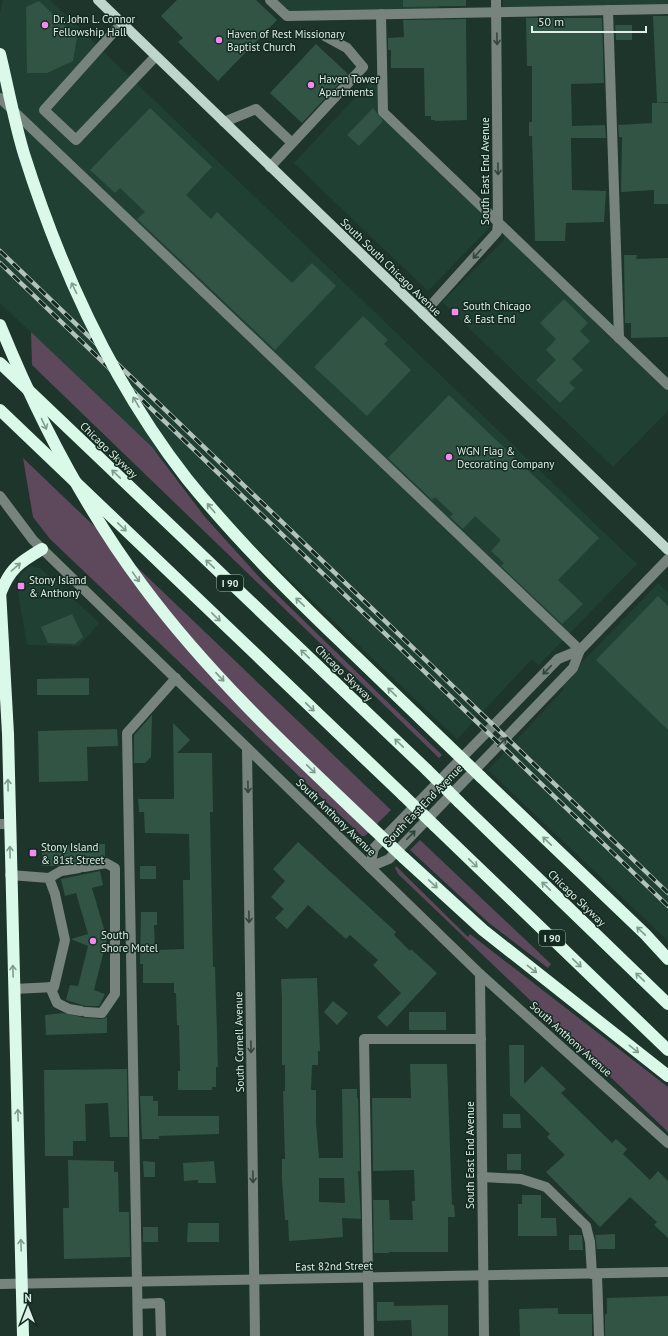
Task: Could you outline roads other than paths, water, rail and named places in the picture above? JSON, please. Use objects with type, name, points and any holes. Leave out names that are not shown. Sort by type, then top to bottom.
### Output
[{"type":"highway","points":[[0,54],[24,153],[68,276],[104,347],[144,416],[186,476],[213,510],[269,572],[645,934],[668,959]]},
{"type":"highway","points":[[0,325],[46,430],[112,542],[143,587],[195,651],[251,711],[404,858],[483,930],[668,1076]]},
{"type":"highway","name":"Chicago Skyway","points":[[0,363],[427,770],[668,1004]]},
{"type":"highway","name":"I 90","points":[[0,410],[668,1050]]},
{"type":"highway","points":[[0,594],[6,578],[12,569],[42,549]]},
{"type":"highway","points":[[0,590],[8,734],[4,824],[10,875],[23,1284],[23,1336]]},
{"type":"main road","name":"South South Chicago Avenue","points":[[101,1],[121,24],[155,57],[668,550]]},
{"type":"street","points":[[270,0],[287,16],[668,9]]},
{"type":"street","name":"South East End Avenue","points":[[423,314],[497,232],[496,0]]},
{"type":"street","points":[[608,10],[619,338]]},
{"type":"street","points":[[381,14],[383,112],[668,385]]},
{"type":"street","points":[[121,24],[44,110],[76,140],[155,57]]},
{"type":"street","points":[[270,167],[291,142],[362,68],[347,48],[325,36]]},
{"type":"street","points":[[0,98],[580,650]]},
{"type":"street","points":[[224,122],[256,109],[291,142]]},
{"type":"street","name":"South Anthony Avenue","points":[[0,496],[30,536],[42,549],[480,974],[668,1143]]},
{"type":"street","name":"South East End Avenue","points":[[370,867],[389,859],[572,668],[580,650],[668,559]]},
{"type":"street","name":"South East End Avenue","points":[[370,867],[374,848],[390,831],[558,659],[580,650]]},
{"type":"street","points":[[138,1336],[127,733],[176,678]]},
{"type":"street","name":"South Cornell Avenue","points":[[247,748],[255,1336]]},
{"type":"street","points":[[10,875],[49,878],[60,871],[106,863],[115,868],[115,994],[102,1013],[69,1009],[57,1003],[50,987]]},
{"type":"street","points":[[14,989],[54,987],[64,940],[55,894],[49,878]]},
{"type":"street","name":"South East End Avenue","points":[[480,974],[482,1275],[484,1336]]},
{"type":"street","points":[[369,1336],[364,1039],[481,1039]]},
{"type":"street","points":[[482,1177],[521,1178],[546,1187],[586,1226],[590,1242],[594,1274],[599,1336]]},
{"type":"street","name":"East 82nd Street","points":[[0,1284],[668,1272]]},
{"type":"street","points":[[138,1304],[160,1303],[161,1336]]},
{"type":"railway","points":[[0,251],[668,893]]},
{"type":"railway","points":[[0,263],[668,906]]},
{"type":"place","name":"Dr. John L. Connor Fellowship Hall","points":[[45,25]]},
{"type":"place","name":"Haven of Rest Missionary Baptist Church","points":[[219,40]]},
{"type":"place","name":"Haven Tower Apartments","points":[[311,85]]},
{"type":"place","name":"South Chicago & East End","points":[[455,312]]},
{"type":"place","name":"WGN Flag & Decorating Company","points":[[449,457]]},
{"type":"place","name":"Stony Island & Anthony","points":[[21,586]]},
{"type":"place","name":"Stony Island & 81st Street","points":[[33,853]]},
{"type":"place","name":"South Shore Motel","points":[[93,941]]}]
